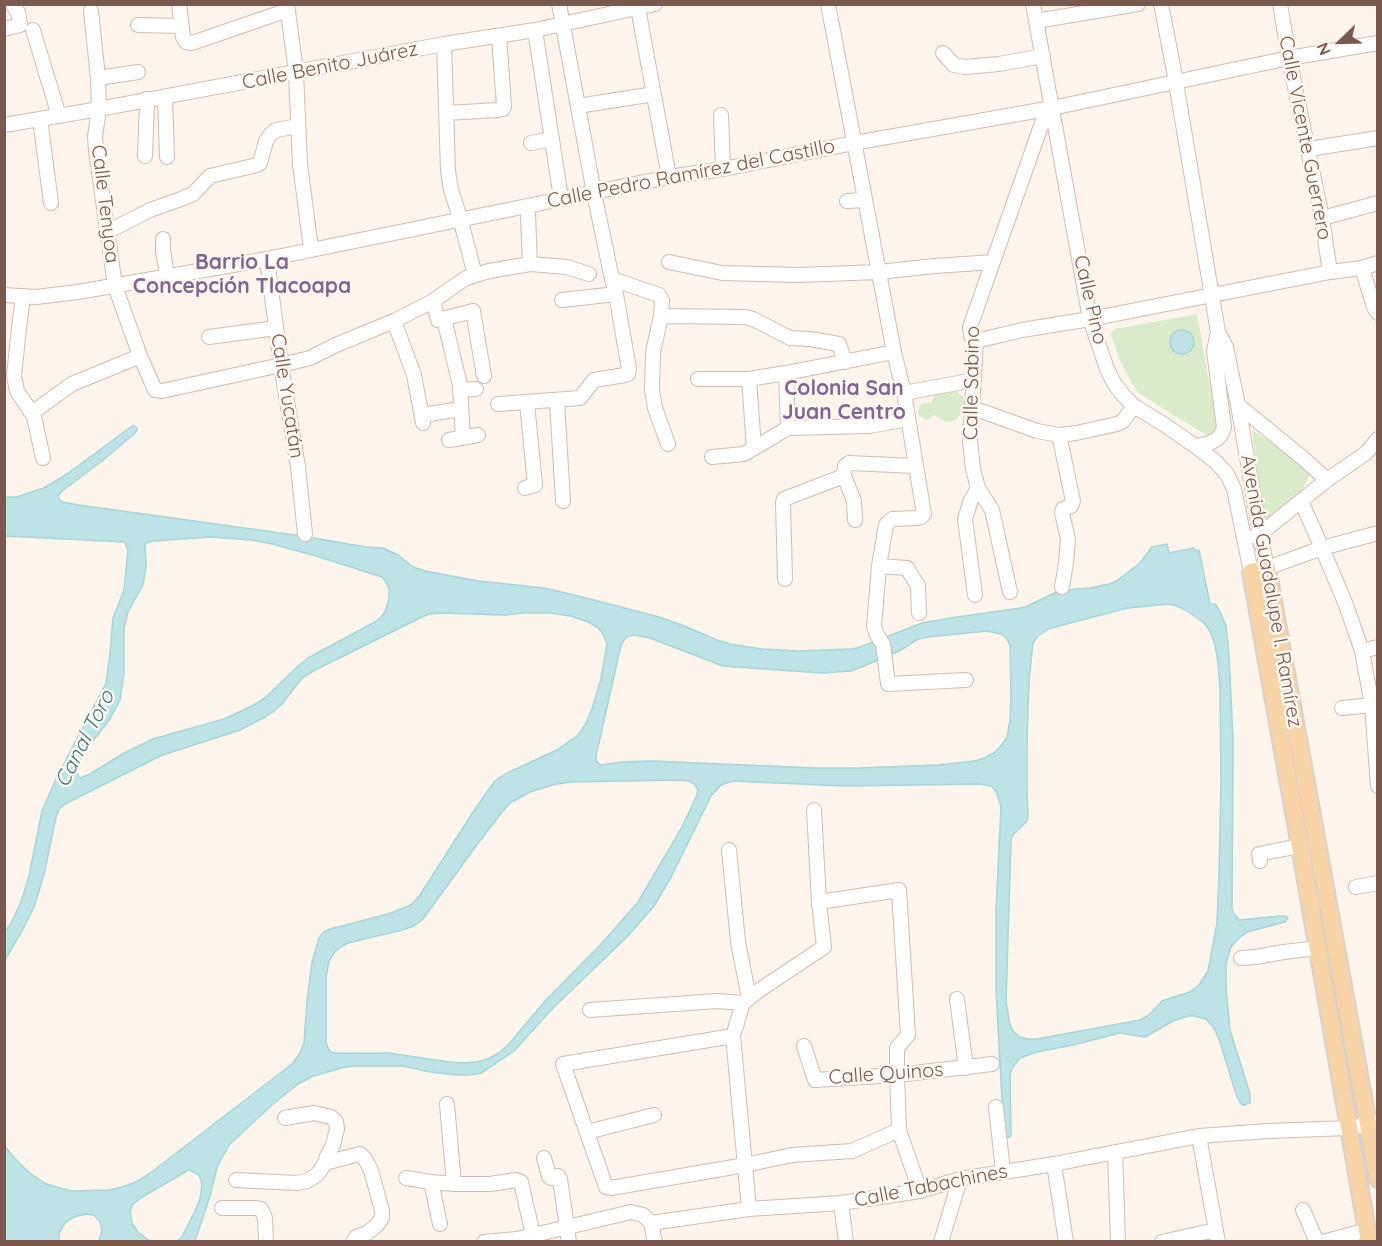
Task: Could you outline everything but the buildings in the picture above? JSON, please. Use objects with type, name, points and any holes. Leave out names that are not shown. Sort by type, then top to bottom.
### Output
[{"type":"main road","name":"Avenida Guadalupe I. Ramírez","points":[[1259,570],[1300,846],[1368,1236]]},
{"type":"main road","name":"Avenida Guadalupe I. Ramírez","points":[[1259,570],[1372,1123],[1377,1179]]},
{"type":"street","points":[[12,4],[27,27],[58,116]]},
{"type":"street","points":[[179,4],[181,26],[186,42],[192,43],[288,7],[296,72],[300,164],[310,249]]},
{"type":"street","points":[[498,404],[580,398],[594,380],[625,375],[628,374],[629,369],[559,4]]},
{"type":"street","name":"Calle Benito Juárez","points":[[4,125],[535,30],[655,4]]},
{"type":"street","points":[[828,4],[894,352],[904,393],[924,514],[921,517],[892,519],[886,525],[879,566],[874,626],[883,644],[888,684],[966,680]]},
{"type":"street","name":"Calle Pino","points":[[1033,4],[1043,56],[1049,109],[1090,319],[1111,376],[1123,395],[1134,406],[1166,425],[1216,462],[1227,474],[1234,489],[1244,540]]},
{"type":"street","points":[[1036,21],[1138,4]]},
{"type":"street","name":"Avenida Guadalupe I. Ramírez","points":[[1161,4],[1211,296],[1218,332],[1226,346],[1238,405],[1260,534],[1259,570]]},
{"type":"street","name":"Calle Vicente Guerrero","points":[[1280,4],[1322,218],[1330,272]]},
{"type":"street","points":[[638,8],[669,177]]},
{"type":"street","name":"Calle Tenyoa","points":[[91,11],[98,78],[99,109],[96,151],[115,286],[155,390],[162,391],[281,365]]},
{"type":"street","points":[[138,25],[181,26]]},
{"type":"street","points":[[4,28],[27,27]]},
{"type":"street","points":[[535,30],[561,198]]},
{"type":"street","points":[[446,113],[503,109],[499,36]]},
{"type":"street","name":"Calle Pedro Ramírez del Castillo","points":[[4,295],[46,296],[267,259],[561,198],[1049,109],[1289,58],[1377,43]]},
{"type":"street","points":[[444,45],[446,113],[454,151],[448,171],[451,190],[475,275]]},
{"type":"street","points":[[943,53],[954,65],[965,67],[1043,56]]},
{"type":"street","points":[[98,78],[138,72]]},
{"type":"street","points":[[579,106],[654,94]]},
{"type":"street","points":[[165,97],[168,157]]},
{"type":"street","points":[[145,156],[146,99]]},
{"type":"street","name":"Calle Sabino","points":[[1010,592],[992,510],[978,488],[973,470],[970,441],[976,341],[971,336],[970,327],[1049,109]]},
{"type":"street","points":[[721,115],[723,169]]},
{"type":"street","points":[[40,119],[51,203]]},
{"type":"street","points":[[107,232],[150,210],[193,194],[210,176],[257,165],[260,163],[270,135],[276,130],[298,126]]},
{"type":"street","points":[[1309,149],[1377,138]]},
{"type":"street","points":[[531,143],[552,139]]},
{"type":"street","points":[[847,201],[865,200]]},
{"type":"street","points":[[1322,218],[1377,203]]},
{"type":"street","points":[[528,215],[530,264]]},
{"type":"street","points":[[163,239],[167,276]]},
{"type":"street","name":"Calle Yucatán","points":[[267,259],[298,467],[305,534]]},
{"type":"street","points":[[669,262],[722,273],[799,275],[879,272],[993,262]]},
{"type":"street","points":[[976,341],[1022,330],[1330,272],[1362,268],[1377,263]]},
{"type":"street","points":[[281,365],[310,358],[394,321],[432,301],[466,278],[502,267],[530,264],[567,267],[589,274]]},
{"type":"street","points":[[1362,268],[1377,314]]},
{"type":"street","points":[[612,279],[659,295],[662,301],[653,352],[652,391],[668,444]]},
{"type":"street","points":[[562,300],[616,294]]},
{"type":"street","points":[[23,297],[14,376],[17,391],[33,412],[43,458]]},
{"type":"street","points":[[432,301],[438,320],[474,311],[484,376]]},
{"type":"street","points":[[661,315],[753,319],[790,338],[839,344],[845,362]]},
{"type":"street","points":[[444,319],[460,390],[461,409],[456,439],[478,435]]},
{"type":"street","points":[[394,321],[414,375],[422,419],[461,409]]},
{"type":"street","points":[[210,337],[276,328]]},
{"type":"street","points":[[1195,447],[1217,440],[1224,427],[1214,351],[1218,332]]},
{"type":"street","points":[[698,379],[749,379],[894,352]]},
{"type":"street","points":[[33,412],[72,384],[140,356]]},
{"type":"street","points":[[786,373],[788,428]]},
{"type":"street","points":[[749,379],[754,448]]},
{"type":"street","points":[[904,393],[974,380]]},
{"type":"street","points":[[460,390],[476,388]]},
{"type":"street","points":[[556,401],[563,501]]},
{"type":"street","points":[[525,488],[535,485],[527,403]]},
{"type":"street","points":[[1238,405],[1327,480]]},
{"type":"street","points":[[973,408],[1037,430],[1059,435],[1117,424],[1123,421],[1134,406]]},
{"type":"street","points":[[712,457],[750,452],[788,428],[868,426],[908,419]]},
{"type":"street","points":[[1059,435],[1073,501],[1071,506],[1063,509],[1062,513],[1068,539],[1062,587]]},
{"type":"street","points":[[1244,540],[1260,534],[1327,480],[1366,453],[1377,439]]},
{"type":"street","points":[[855,520],[854,501],[844,476],[845,466],[849,463],[915,466]]},
{"type":"street","points":[[785,579],[784,499],[844,476]]},
{"type":"street","points":[[975,595],[965,519],[971,500],[978,488]]},
{"type":"street","points":[[1300,501],[1322,548],[1362,651],[1372,705],[1377,786]]},
{"type":"street","points":[[1259,570],[1322,548],[1377,533]]},
{"type":"street","name":"Avenida Guadalupe I. Ramírez","points":[[1244,540],[1259,570]]},
{"type":"street","points":[[879,566],[908,568],[918,586],[919,613]]},
{"type":"street","points":[[1362,651],[1377,647]]},
{"type":"street","points":[[1342,708],[1372,705]]},
{"type":"street","points":[[590,1010],[746,1001],[824,947],[814,810]]},
{"type":"street","points":[[1260,861],[1259,854],[1300,846]]},
{"type":"street","points":[[729,850],[746,1001],[734,1036],[749,1209]]},
{"type":"street","points":[[1356,887],[1377,883]]},
{"type":"street","points":[[819,902],[899,890],[908,1035],[897,1048],[899,1130],[920,1191]]},
{"type":"street","points":[[1241,958],[1318,948]]},
{"type":"street","points":[[957,999],[966,1068]]},
{"type":"street","points":[[734,1036],[563,1064],[606,1187],[611,1188],[792,1155],[852,1151],[899,1130]]},
{"type":"street","name":"Calle Quinos","points":[[804,1046],[815,1080],[897,1075],[992,1064]]},
{"type":"street","points":[[447,1104],[454,1184]]},
{"type":"street","points":[[996,1107],[1003,1172]]},
{"type":"street","points":[[236,1179],[296,1183],[307,1181],[317,1174],[325,1163],[335,1138],[336,1122],[332,1117],[314,1113],[285,1118]]},
{"type":"street","points":[[586,1132],[654,1115]]},
{"type":"street","name":"Calle Tabachines","points":[[484,1242],[517,1240],[631,1212],[643,1215],[651,1223],[749,1209],[841,1203],[920,1191],[960,1179],[1054,1164],[1199,1136],[1350,1128],[1372,1123]]},
{"type":"street","points":[[1162,1242],[1175,1238],[1217,1236],[1199,1136]]},
{"type":"street","points":[[1115,1152],[1118,1242]]},
{"type":"street","points":[[325,1163],[360,1154],[371,1170],[382,1218],[368,1237],[356,1237],[352,1242]]},
{"type":"street","points":[[544,1158],[549,1176],[552,1178],[558,1176],[560,1179],[569,1242]]},
{"type":"street","points":[[1054,1164],[1066,1242]]},
{"type":"street","points":[[406,1178],[454,1184],[490,1184],[516,1180],[521,1182],[533,1235]]},
{"type":"street","points":[[940,1242],[960,1179]]},
{"type":"street","points":[[431,1182],[440,1224]]},
{"type":"street","points":[[841,1203],[846,1242]]},
{"type":"street","points":[[222,1208],[261,1209],[265,1218],[266,1242]]},
{"type":"street","points":[[1303,1210],[1317,1242]]},
{"type":"street","points":[[651,1223],[655,1242]]},
{"type":"street","points":[[1323,1242],[1368,1236]]},
{"type":"green space","points":[[1197,314],[1218,430],[1209,437],[1136,390],[1120,361],[1111,334],[1115,329]]},
{"type":"green space","points":[[955,390],[963,397],[964,403],[964,409],[958,418],[947,422],[934,415],[926,420],[918,415],[919,406],[923,403],[931,403],[936,393]]},
{"type":"green space","points":[[1252,430],[1313,469],[1297,500],[1265,524]]},
{"type":"water","points":[[1182,330],[1187,331],[1193,337],[1193,347],[1187,353],[1182,354],[1177,353],[1171,347],[1170,342],[1171,337],[1177,331]]},
{"type":"water","name":"Canal Toro","points":[[134,426],[137,428],[135,433],[62,491],[58,496],[62,502],[383,548],[398,555],[413,567],[425,571],[478,581],[544,588],[570,594],[656,616],[730,644],[762,649],[798,651],[853,649],[922,623],[1025,607],[1057,592],[1110,584],[1140,563],[1152,547],[1167,544],[1169,553],[1194,548],[1195,551],[1199,550],[1210,604],[1215,604],[1226,626],[1229,655],[1233,740],[1232,909],[1239,920],[1280,916],[1288,918],[1285,922],[1247,932],[1231,947],[1226,964],[1230,1030],[1250,1094],[1250,1103],[1241,1104],[1237,1097],[1214,1028],[1206,1019],[1188,1016],[1173,1021],[1145,1037],[1120,1033],[1020,1058],[1012,1068],[1010,1075],[1011,1134],[1010,1137],[1005,1137],[996,990],[996,911],[1001,806],[996,791],[991,786],[980,784],[844,786],[732,781],[721,785],[711,796],[654,906],[628,936],[553,1008],[514,1051],[489,1068],[481,1073],[457,1075],[403,1066],[353,1066],[311,1077],[298,1084],[229,1145],[217,1167],[195,1241],[177,1241],[181,1238],[200,1199],[201,1180],[199,1175],[190,1170],[132,1205],[130,1212],[132,1223],[138,1232],[150,1241],[99,1241],[102,1230],[100,1222],[94,1215],[85,1214],[65,1223],[59,1233],[59,1241],[5,1241],[4,1144],[19,1163],[46,1184],[71,1191],[109,1190],[122,1187],[149,1174],[292,1064],[304,1043],[312,962],[319,938],[330,929],[388,914],[411,905],[420,895],[495,781],[557,750],[578,735],[592,709],[601,679],[607,644],[597,627],[571,616],[550,613],[429,614],[315,670],[302,678],[282,704],[265,717],[240,730],[160,756],[59,809],[34,907],[5,960],[5,932],[21,902],[29,876],[42,811],[106,683],[113,618],[124,590],[128,550],[125,542],[5,536],[5,497],[16,497],[44,488]],"holes":[[[210,537],[252,540],[313,555],[382,577],[389,589],[386,610],[375,622],[308,658],[265,698],[252,706],[224,719],[153,739],[80,778],[77,770],[79,762],[110,719],[120,700],[124,673],[124,628],[128,612],[143,585],[146,567],[145,545],[154,541]],[[1169,604],[1177,606],[1204,623],[1215,645],[1220,687],[1221,784],[1217,923],[1208,971],[1199,985],[1190,992],[1162,1001],[1149,1015],[1140,1020],[1028,1039],[1020,1037],[1013,1031],[1006,1002],[1011,840],[1027,821],[1028,815],[1027,740],[1033,643],[1048,629],[1128,608]],[[987,631],[1001,634],[1010,645],[1010,721],[1007,737],[994,753],[975,761],[858,768],[652,761],[601,765],[596,761],[621,645],[627,637],[634,635],[650,638],[723,666],[822,673],[851,671],[901,650],[918,639]],[[679,780],[689,781],[698,790],[681,829],[638,902],[603,942],[545,1001],[509,1044],[488,1059],[462,1063],[389,1053],[331,1052],[326,1043],[326,977],[329,961],[334,953],[348,943],[414,926],[423,919],[510,803],[530,792],[570,782]]]},
{"type":"district","name":"Barrio La Concepción Tlacoapa","points":[[242,275]]},
{"type":"district","name":"Colonia San Juan Centro","points":[[844,401]]}]
